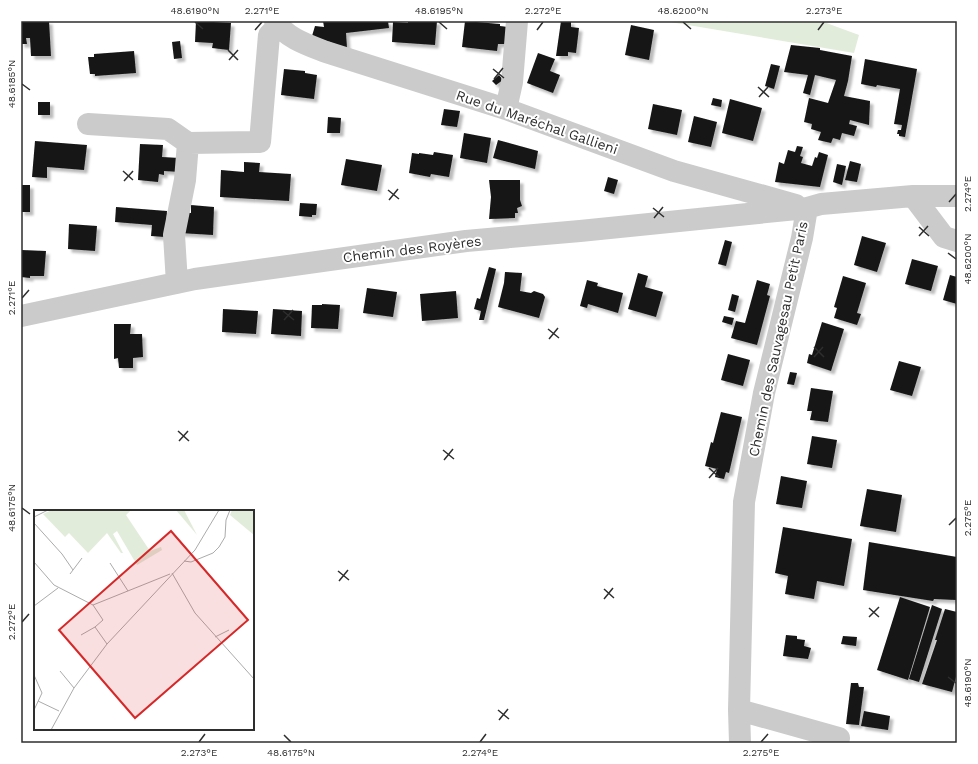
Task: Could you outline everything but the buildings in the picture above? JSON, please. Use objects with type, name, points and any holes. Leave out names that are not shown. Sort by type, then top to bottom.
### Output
[{"type":"street","points":[[506,109],[512,82],[517,21]]},
{"type":"street","points":[[88,124],[168,129],[188,143],[260,142],[269,35],[276,24]]},
{"type":"street","name":"Rue du Maréchal Gallieni","points":[[276,24],[301,43],[326,52],[506,109],[674,171],[806,208]]},
{"type":"street","points":[[177,283],[174,235],[185,180],[188,143]]},
{"type":"street","points":[[913,196],[944,237],[957,241]]},
{"type":"street","name":"Chemin des Royères","points":[[21,316],[195,279],[466,241],[806,208],[822,204],[913,196],[957,196]]},
{"type":"street","name":"Chemin des Sauvagesau Petit Paris","points":[[740,743],[739,710],[744,502],[764,393],[802,238],[806,208]]},
{"type":"street","points":[[739,710],[839,738]]},
{"type":"green space","points":[[664,21],[821,21],[859,35],[854,53]]}]
